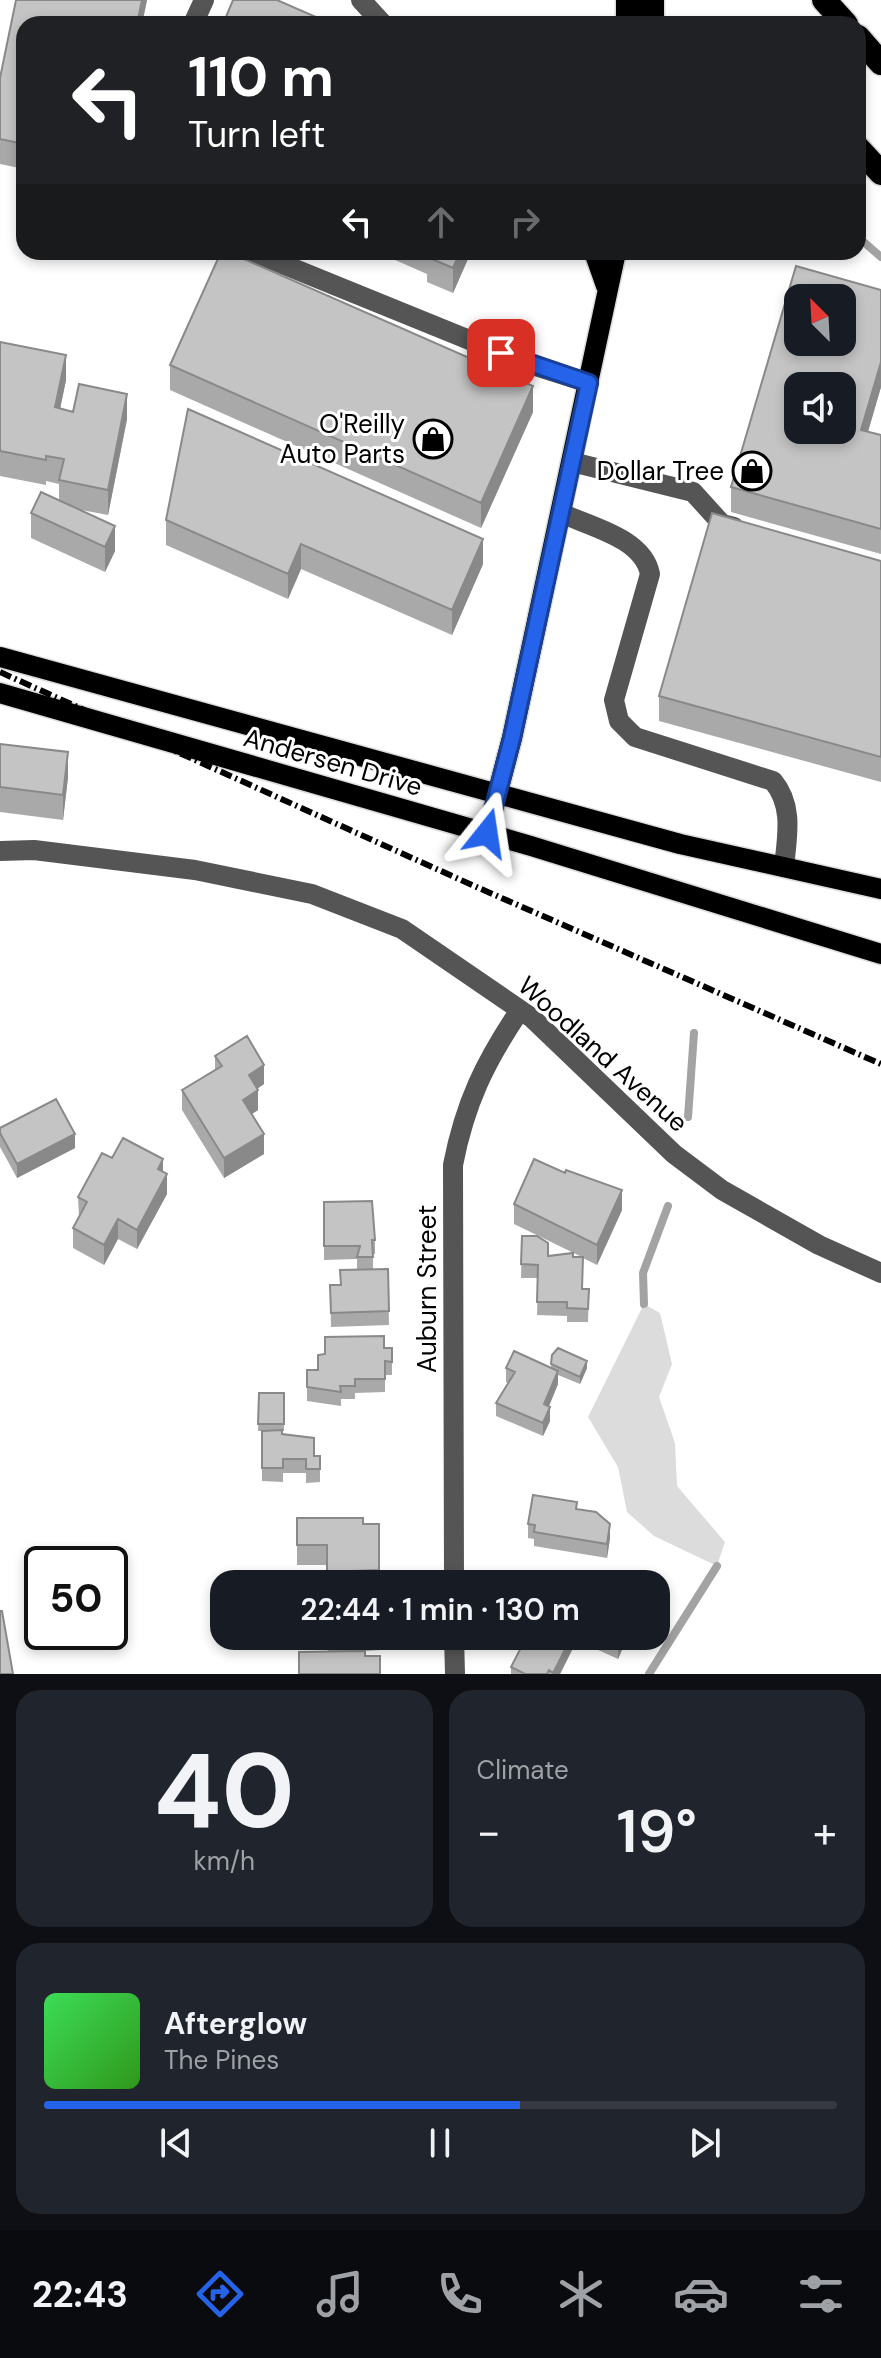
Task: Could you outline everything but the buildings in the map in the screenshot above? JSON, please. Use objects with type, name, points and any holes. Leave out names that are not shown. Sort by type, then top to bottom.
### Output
[{"type":"highway","points":[[824,0],[839,16]]},
{"type":"highway","points":[[866,46],[881,63]]},
{"type":"highway","points":[[866,157],[881,173]]},
{"type":"main road","points":[[597,260],[607,290]]},
{"type":"main road","points":[[487,833],[561,513],[614,260]]},
{"type":"main road","name":"Andersen Drive","points":[[0,657],[680,844],[881,889]]},
{"type":"main road","name":"Andersen Drive","points":[[0,693],[487,833],[881,954]]},
{"type":"street","points":[[361,0],[376,16]]},
{"type":"street","points":[[273,260],[526,363],[589,383]]},
{"type":"street","points":[[572,462],[693,492],[722,524],[751,532]]},
{"type":"street","points":[[561,513],[634,547],[647,558],[650,574],[614,700],[619,721],[635,737],[773,781],[783,793],[789,817],[784,867]]},
{"type":"street","name":"Woodland Avenue","points":[[0,851],[34,850],[195,870],[312,894],[402,929],[520,1010],[674,1154],[722,1190],[819,1245],[881,1273]]},
{"type":"street","name":"Auburn Street","points":[[454,1570],[453,1165],[463,1116],[488,1057],[520,1010]]},
{"type":"street","points":[[454,1650],[455,1674]]},
{"type":"shaded area","points":[[644,1304],[660,1313],[672,1364],[659,1397],[675,1443],[677,1486],[725,1542],[717,1566],[654,1536],[627,1512],[618,1467],[588,1417]]},
{"type":"waterway","points":[[866,244],[881,257]]},
{"type":"waterway","points":[[688,1117],[694,1033]]},
{"type":"waterway","points":[[644,1304],[643,1273],[668,1206]]},
{"type":"waterway","points":[[649,1674],[717,1566]]},
{"type":"railway","points":[[0,672],[472,885],[881,1064]]},
{"type":"place","name":"O'Reilly Auto Parts","points":[[433,439]]},
{"type":"place","name":"Dollar Tree","points":[[752,471]]},
{"type":"route","points":[[487,833],[512,738],[589,383],[501,353]]}]
